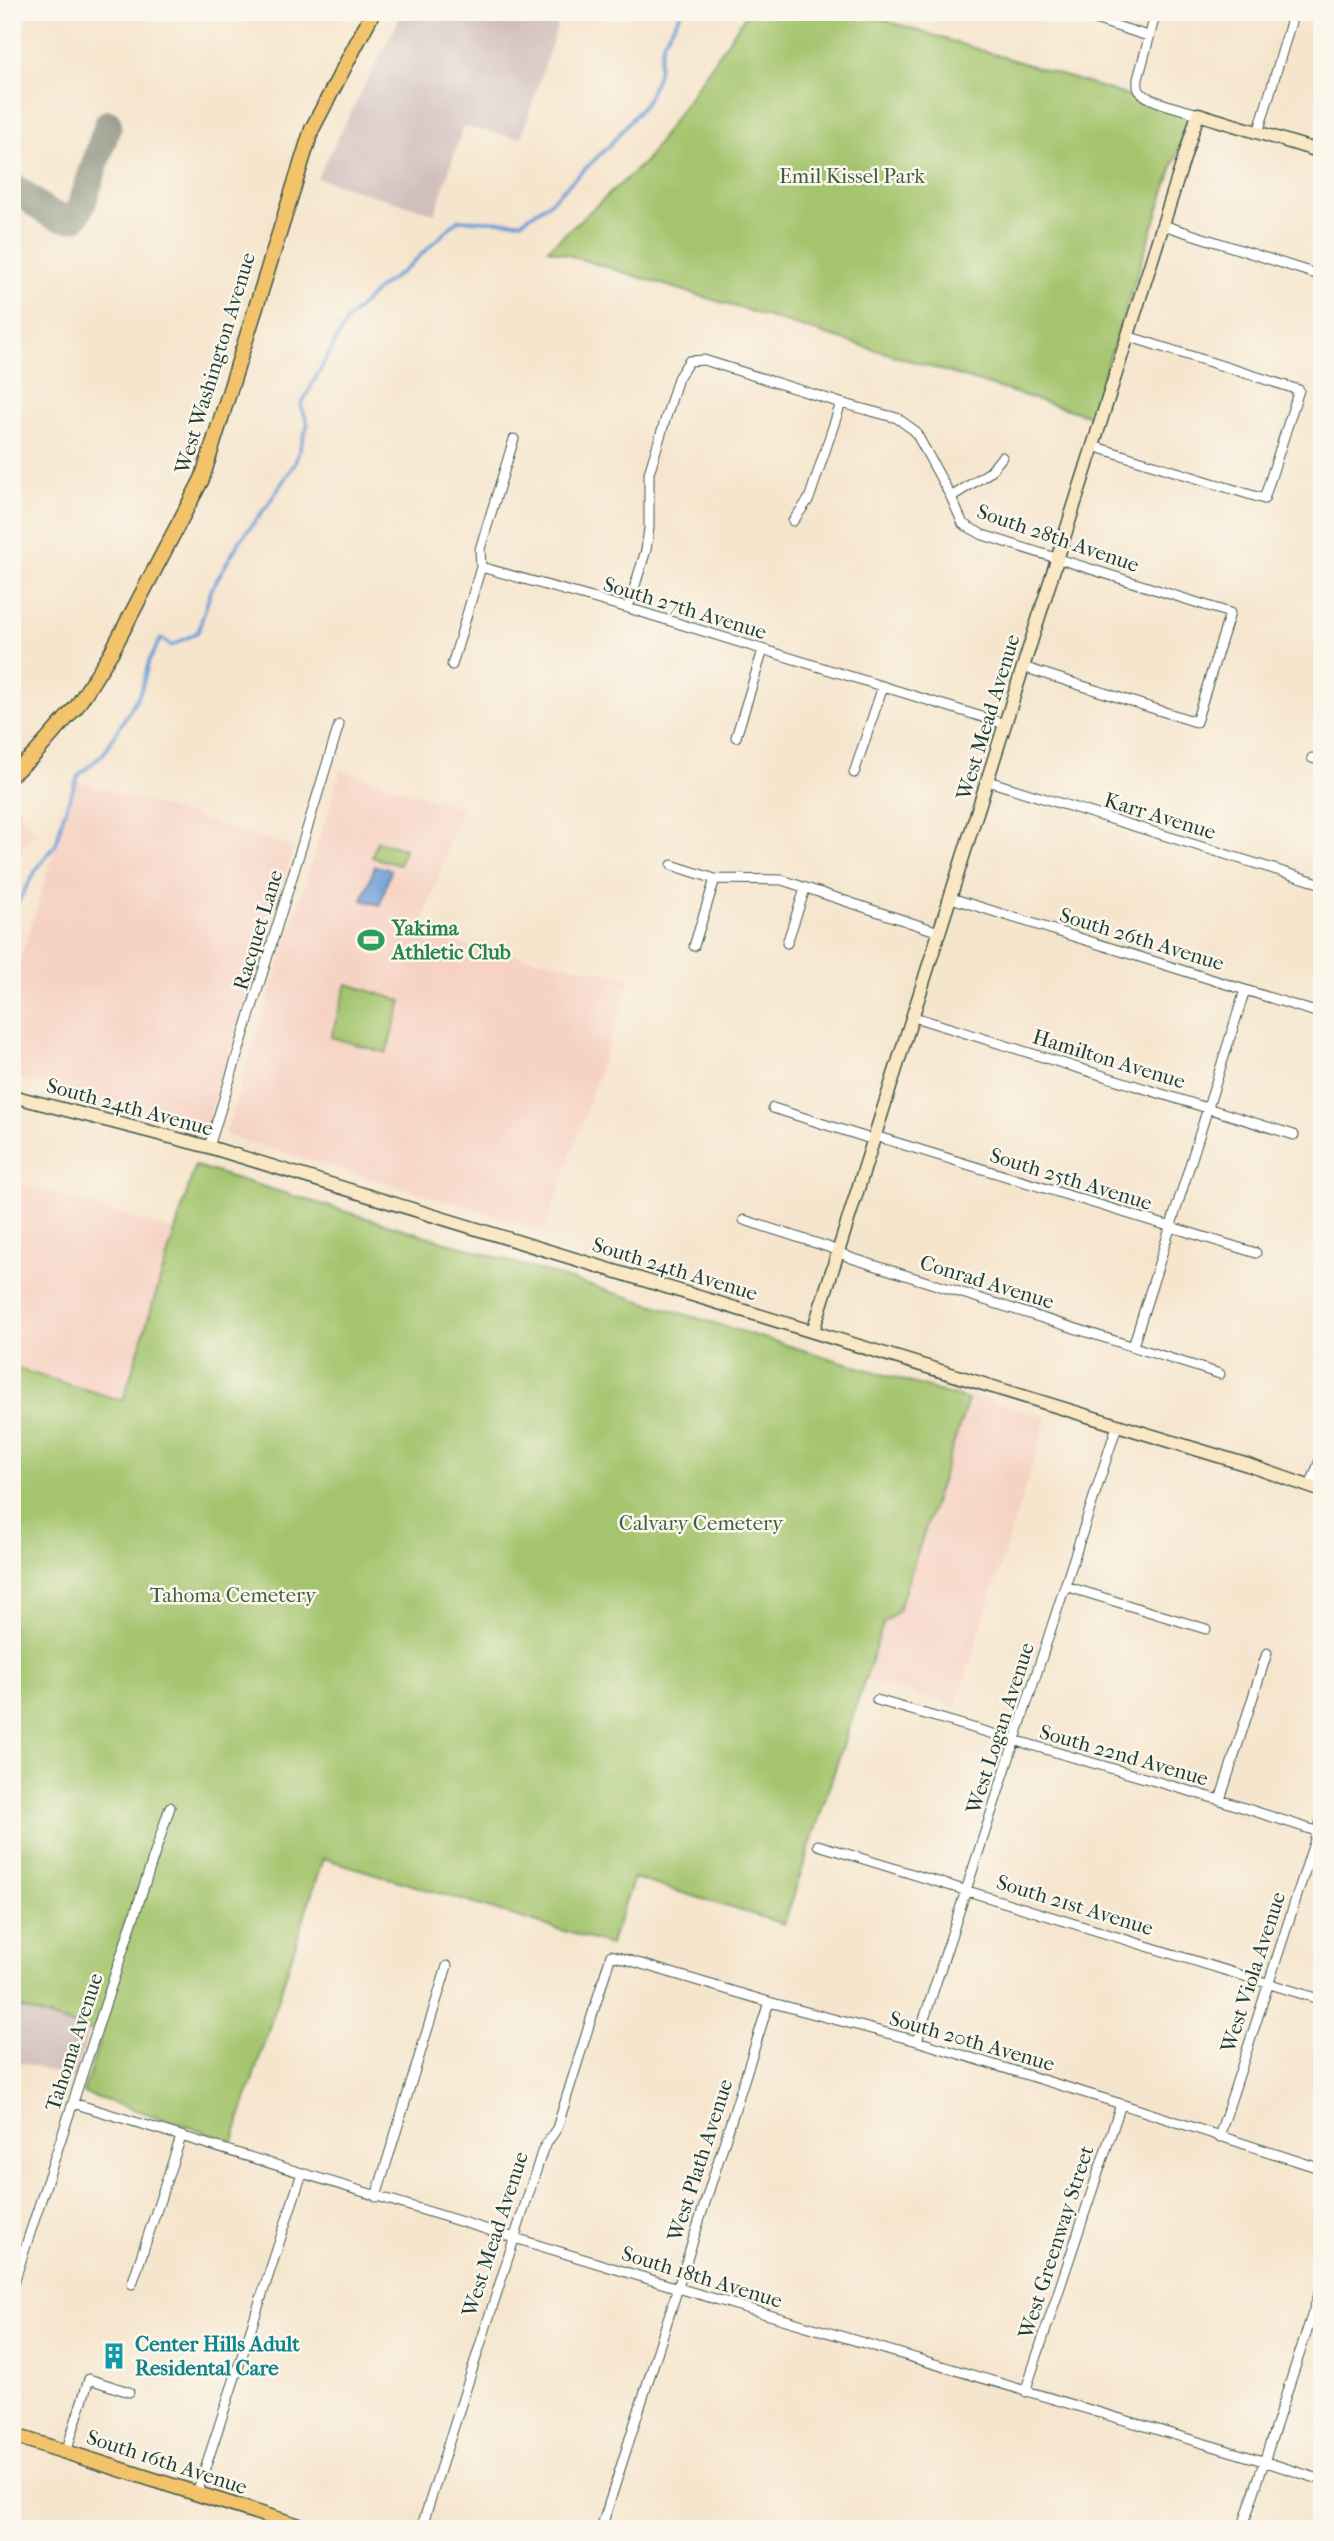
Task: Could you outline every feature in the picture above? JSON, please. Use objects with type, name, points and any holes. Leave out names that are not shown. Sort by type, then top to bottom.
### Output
[{"type":"main road","name":"West Washington Avenue","points":[[12,774],[34,755],[84,695],[112,651],[202,479],[312,129],[373,12]]},
{"type":"main road","name":"South 16th Avenue","points":[[12,2435],[309,2529]]},
{"type":"street","points":[[1072,12],[1148,36]]},
{"type":"street","points":[[1156,12],[1148,36],[1138,88],[1142,94],[1150,99],[1322,152]]},
{"type":"street","points":[[1258,133],[1294,12]]},
{"type":"street","name":"West Mead Avenue","points":[[813,1331],[1198,114]]},
{"type":"street","points":[[1163,225],[1322,276]]},
{"type":"street","points":[[1093,446],[1264,499],[1299,390],[1127,336]]},
{"type":"street","name":"South 28th Avenue","points":[[628,608],[646,550],[649,528],[649,473],[678,378],[689,362],[704,360],[897,418],[915,431],[963,524],[983,535],[1230,613],[1196,722],[1023,667]]},
{"type":"street","points":[[793,521],[809,499],[841,403]]},
{"type":"street","points":[[452,664],[481,566],[480,549],[514,439]]},
{"type":"street","points":[[951,497],[990,472],[1002,457]]},
{"type":"street","name":"South 27th Avenue","points":[[481,566],[628,608],[1005,724]]},
{"type":"street","points":[[736,737],[763,650]]},
{"type":"street","points":[[854,773],[883,686]]},
{"type":"street","name":"Racquet Lane","points":[[209,1147],[340,724]]},
{"type":"street","name":"Karr Avenue","points":[[988,781],[1322,884]]},
{"type":"street","points":[[672,865],[715,879],[782,880],[939,932]]},
{"type":"street","points":[[694,946],[715,879]]},
{"type":"street","points":[[788,943],[805,889]]},
{"type":"street","name":"South 26th Avenue","points":[[951,898],[1322,1014]]},
{"type":"street","points":[[1133,1346],[1245,990]]},
{"type":"street","name":"Hamilton Avenue","points":[[914,1017],[1294,1135]]},
{"type":"street","name":"South 24th Avenue","points":[[12,1096],[209,1147],[1248,1465],[1316,1489]]},
{"type":"street","name":"South 25th Avenue","points":[[773,1108],[1256,1253]]},
{"type":"street","name":"Conrad Avenue","points":[[744,1220],[839,1253],[1220,1374]]},
{"type":"street","name":"West Logan Avenue","points":[[917,2041],[1117,1426]]},
{"type":"street","points":[[1316,1489],[1322,1455]]},
{"type":"street","points":[[1065,1586],[1206,1629]]},
{"type":"street","points":[[1220,1800],[1267,1653]]},
{"type":"street","name":"South 22nd Avenue","points":[[877,1700],[1220,1800],[1319,1832]]},
{"type":"street","name":"Tahoma Avenue","points":[[12,2288],[170,1807]]},
{"type":"street","name":"West Viola Avenue","points":[[1219,2137],[1322,1818]]},
{"type":"street","name":"South 21st Avenue","points":[[818,1845],[1322,2000]]},
{"type":"street","name":"West Mead Avenue","points":[[422,2529],[513,2238],[543,2149],[557,2128],[611,1955]]},
{"type":"street","name":"South 20th Avenue","points":[[611,1955],[769,2002],[917,2041],[1322,2169]]},
{"type":"street","points":[[376,2197],[447,1966]]},
{"type":"street","name":"West Plath Avenue","points":[[601,2529],[769,2002]]},
{"type":"street","name":"South 18th Avenue","points":[[73,2103],[376,2197],[1322,2480]]},
{"type":"street","name":"West Greenway Street","points":[[1025,2392],[1121,2104]]},
{"type":"street","points":[[132,2284],[181,2137]]},
{"type":"street","points":[[197,2493],[302,2173]]},
{"type":"street","points":[[1242,2529],[1322,2285]]},
{"type":"street","points":[[66,2452],[89,2379],[129,2392]]},
{"type":"shaded area","points":[[403,12],[562,12],[521,138],[463,127],[435,214],[317,178]]},
{"type":"shaded area","points":[[341,770],[461,808],[418,937],[631,977],[545,1231],[225,1135]]},
{"type":"shaded area","points":[[76,780],[294,848],[206,1126],[12,1077],[12,987]]},
{"type":"shaded area","points":[[12,797],[36,833],[12,863]]},
{"type":"shaded area","points":[[12,1181],[175,1231],[123,1401],[12,1367]]},
{"type":"shaded area","points":[[969,1394],[1047,1418],[956,1707],[865,1679],[883,1623],[898,1611]]},
{"type":"shaded area","points":[[12,2005],[89,2029],[74,2079],[12,2060]]},
{"type":"green space","name":"Emil Kissel Park","points":[[748,12],[858,12],[1190,115],[1090,416],[548,249],[645,162]]},
{"type":"green space","points":[[377,841],[404,849],[399,865],[372,857]]},
{"type":"green space","points":[[347,984],[402,1001],[386,1053],[331,1037]]},
{"type":"green space","name":"Tahoma Cemetery","points":[[195,1166],[968,1400],[898,1611],[883,1624],[784,1924],[634,1878],[610,1945],[323,1858],[233,2141],[83,2093],[102,2034],[12,2005],[12,1367],[123,1401]]},
{"type":"water","points":[[375,866],[391,870],[380,905],[362,900]]},
{"type":"waterway","points":[[12,913],[36,870],[56,844],[78,776],[104,753],[141,691],[149,661],[161,638],[171,646],[198,632],[211,590],[239,542],[295,463],[308,424],[301,405],[348,319],[378,289],[407,268],[458,220],[521,222],[549,203],[608,147],[646,102],[657,77],[663,42],[682,12]]},
{"type":"taxiway","points":[[12,186],[57,217],[75,217],[82,204],[108,124]]},
{"type":"place","name":"Yakima Athletic Club","points":[[371,940]]},
{"type":"place","name":"Center Hills Adult Residental Care","points":[[114,2356]]},
{"type":"park label","name":"Calvary Cemetery","points":[[701,1523]]}]
